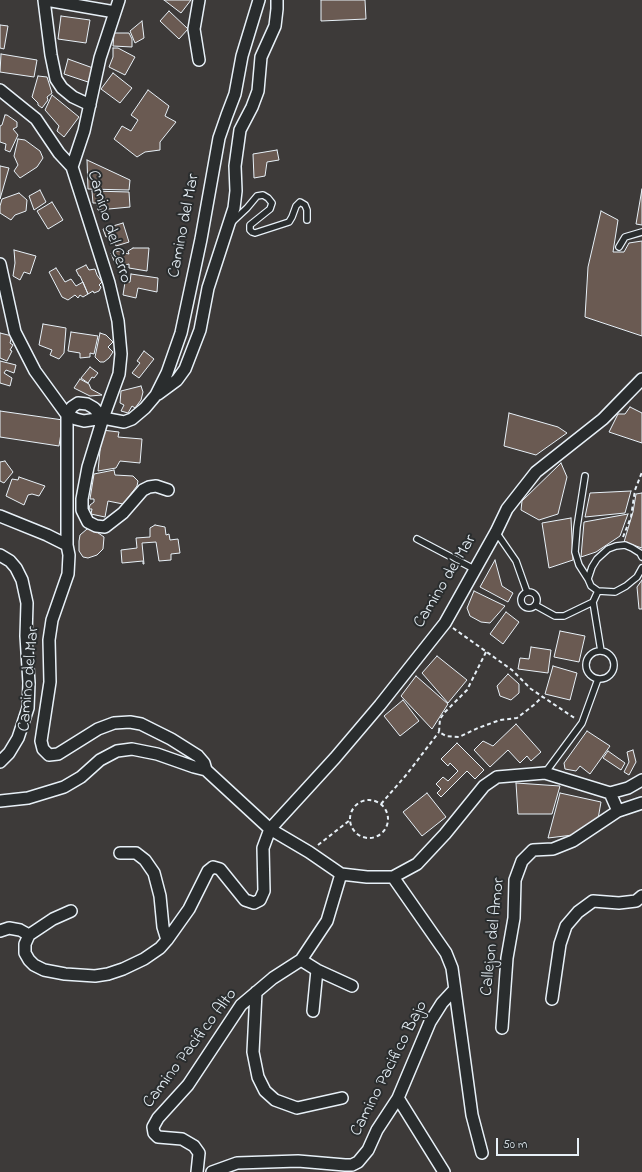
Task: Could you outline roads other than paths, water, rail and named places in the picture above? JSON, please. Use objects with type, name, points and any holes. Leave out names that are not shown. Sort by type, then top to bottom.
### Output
[{"type":"street","points":[[90,106],[73,97],[62,88],[56,79],[51,55],[45,0],[115,12]]},
{"type":"street","name":"Camino del Cerro","points":[[119,0],[100,58],[84,131],[72,167],[109,283],[118,321],[121,354],[119,374],[103,418],[88,467],[82,499],[82,510],[88,522],[96,526],[105,527],[123,513],[143,490],[156,486],[168,490]]},
{"type":"street","points":[[199,0],[194,30],[199,60]]},
{"type":"street","name":"Camino del Mar","points":[[206,770],[204,763],[198,756],[171,739],[142,724],[130,722],[114,723],[98,729],[58,754],[49,755],[43,749],[41,741],[50,682],[49,640],[52,620],[68,574],[67,415],[84,421],[103,418],[124,422],[132,419],[145,408],[156,395],[167,373],[181,333],[201,239],[219,138],[235,94],[242,56],[259,0]]},
{"type":"street","points":[[156,395],[178,380],[185,369],[200,330],[208,288],[234,208],[236,191],[235,166],[240,130],[252,107],[258,91],[261,57],[275,26],[277,0]]},
{"type":"street","points":[[0,90],[36,119],[59,153],[72,167]]},
{"type":"street","points":[[0,264],[15,332],[35,371],[67,415],[72,407],[78,403],[87,404],[94,408],[103,418]]},
{"type":"street","name":"Camino del Mar","points":[[270,829],[345,747],[445,623],[496,532],[507,509],[536,472],[603,419],[642,379]]},
{"type":"street","points":[[0,516],[47,535],[67,545]]},
{"type":"street","name":"Camino del Mar","points":[[0,554],[13,564],[22,580],[27,603],[26,636],[29,683],[28,708],[18,738],[9,753],[0,762]]},
{"type":"street","points":[[0,801],[28,798],[64,788],[81,777],[100,760],[117,751],[132,749],[157,754],[206,770],[270,829],[309,852],[341,874],[392,877],[417,864],[445,834],[484,786],[497,777],[544,773],[610,793],[628,788],[642,780]]},
{"type":"street","points":[[610,793],[618,811]]},
{"type":"street","name":"Callejon del Amor","points":[[502,1028],[507,958],[514,918],[515,880],[522,861],[533,850],[553,849],[573,841],[618,811],[642,803]]},
{"type":"street","points":[[71,911],[53,919],[29,936],[24,950],[29,960],[34,965],[44,970],[65,974],[95,976],[108,974],[144,959],[160,948],[188,909],[208,871],[213,867],[220,869],[245,900],[254,903],[260,900],[264,891],[263,848],[270,829]]},
{"type":"street","points":[[120,853],[136,853],[145,860],[154,873],[160,896],[163,927],[167,940]]},
{"type":"street","name":"Camino Pacifico Alto","points":[[197,1172],[199,1153],[194,1146],[182,1139],[158,1137],[154,1133],[154,1127],[158,1118],[188,1085],[241,1005],[273,978],[301,960],[327,921],[341,874]]},
{"type":"street","points":[[392,877],[446,953],[452,968],[472,1115],[482,1153]]},
{"type":"street","points":[[552,999],[560,944],[566,926],[578,912],[593,901],[619,903],[636,901],[642,896]]},
{"type":"street","points":[[0,931],[9,928],[20,930],[29,936]]},
{"type":"street","points":[[301,960],[317,970],[352,986]]},
{"type":"street","points":[[313,1011],[317,970]]},
{"type":"street","name":"Camino Pacifico Bajo","points":[[213,1172],[237,1163],[306,1161],[352,1165],[358,1162],[368,1150],[377,1130],[398,1098],[430,1022],[442,1003],[455,989]]},
{"type":"street","points":[[256,992],[253,1052],[258,1077],[265,1091],[275,1100],[297,1108],[342,1098]]},
{"type":"street","points":[[398,1098],[444,1172]]},
{"type":"lane","points":[[230,224],[248,208],[257,196],[263,195],[272,203],[270,209],[250,225],[250,230],[252,232],[255,233],[289,222],[296,206],[300,202],[305,205],[307,210],[306,220]]},
{"type":"lane","points":[[619,247],[625,237],[642,232]]},
{"type":"lane","points":[[585,476],[577,527],[575,552],[579,565],[591,586],[598,591],[615,592],[626,586],[636,577],[642,568]]},
{"type":"lane","points":[[496,532],[516,561],[527,592]]},
{"type":"lane","points":[[416,539],[474,569]]},
{"type":"lane","points":[[588,579],[592,567],[597,559],[608,549],[625,545],[640,553],[642,557]]},
{"type":"lane","points":[[598,591],[593,602],[601,651]]},
{"type":"lane","points":[[527,592],[532,592],[536,596],[537,600],[535,605],[530,608],[524,607],[521,603],[522,595],[527,592]]},
{"type":"lane","points":[[535,605],[555,616],[564,616],[593,602]]},
{"type":"lane","points":[[601,651],[609,654],[614,662],[614,666],[613,671],[607,677],[598,679],[590,675],[586,666],[589,657],[592,654],[601,651]]},
{"type":"lane","points":[[544,773],[582,723],[598,679]]}]
